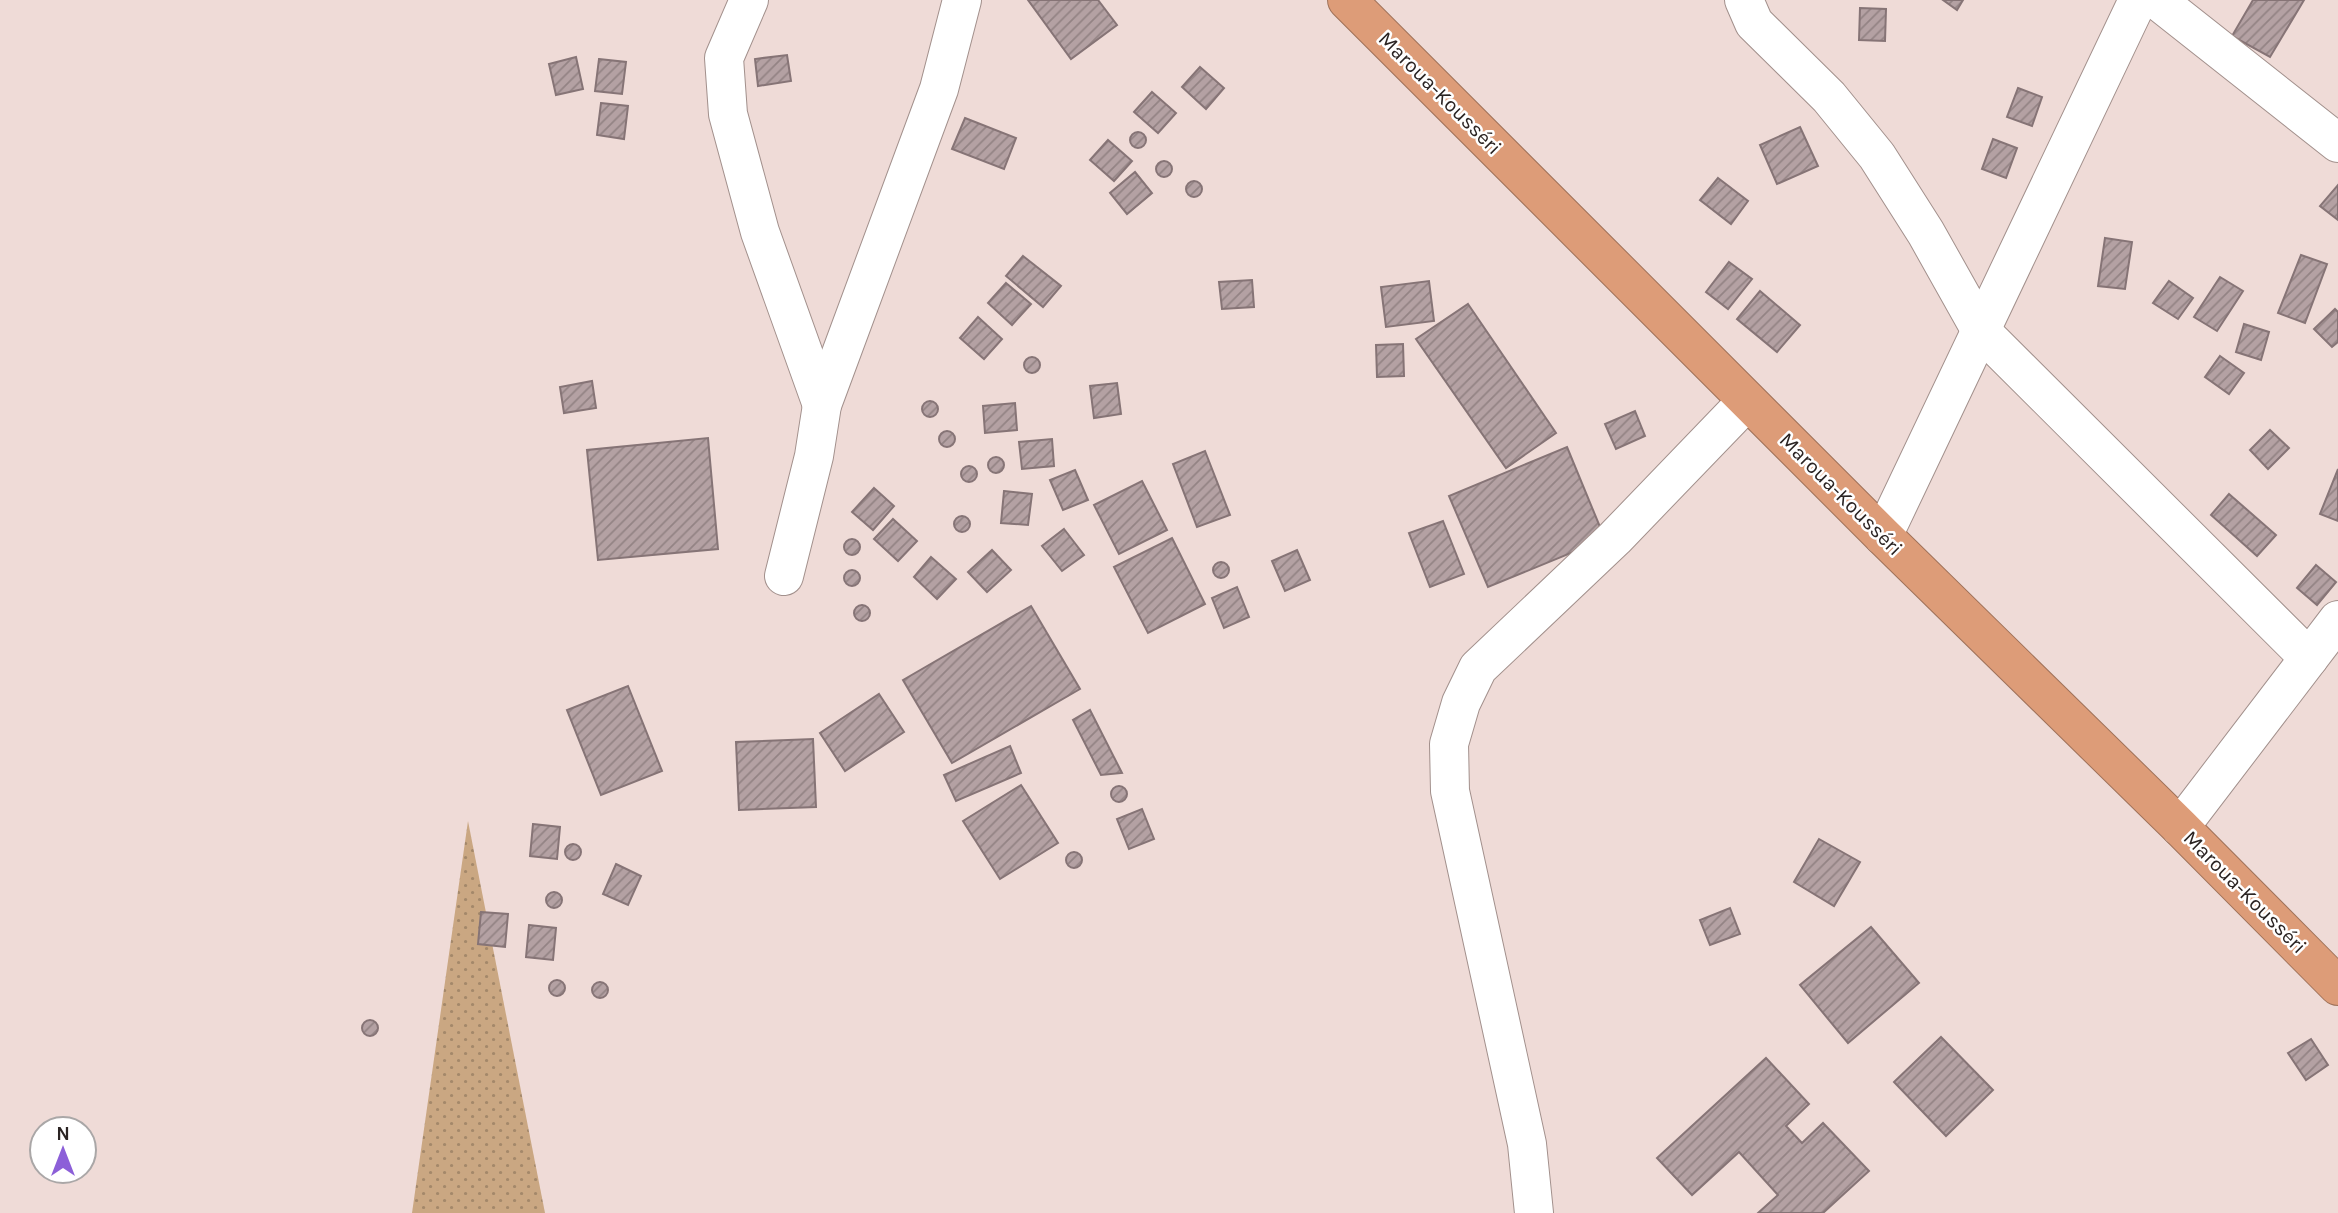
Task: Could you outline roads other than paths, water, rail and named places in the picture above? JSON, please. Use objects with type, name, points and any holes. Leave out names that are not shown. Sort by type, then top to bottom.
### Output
[{"type":"highway","name":"Maroua-Kousséri","points":[[1347,0],[1882,536],[2180,827],[2338,986]]},
{"type":"street","points":[[750,0],[724,58],[728,114],[760,232],[822,405]]},
{"type":"street","points":[[784,576],[814,456],[822,405],[939,89],[962,0]]},
{"type":"street","points":[[1744,0],[1754,23],[1829,97],[1877,156],[1926,233],[1980,331],[2309,658]]},
{"type":"street","points":[[1882,536],[2138,0]]},
{"type":"street","points":[[2157,0],[2338,143]]},
{"type":"street","points":[[1534,1213],[1527,1144],[1450,791],[1449,744],[1461,703],[1478,668],[1615,538],[1747,401]]},
{"type":"street","points":[[2180,827],[2338,620]]}]
